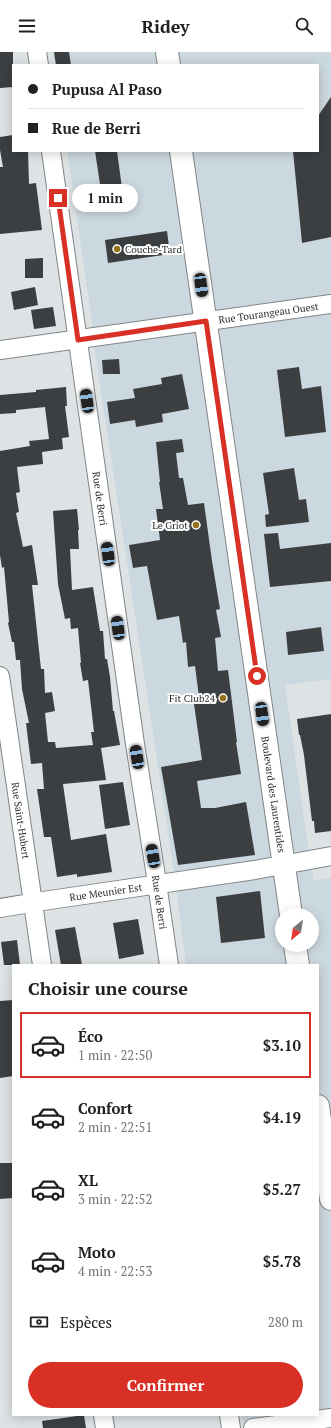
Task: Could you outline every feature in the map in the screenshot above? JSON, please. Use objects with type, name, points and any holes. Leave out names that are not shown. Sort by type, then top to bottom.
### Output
[{"type":"main road","points":[[167,52],[169,64]]},
{"type":"main road","name":"Boulevard des Laurentides","points":[[181,152],[290,908]]},
{"type":"main road","points":[[296,952],[298,964]]},
{"type":"main road","points":[[319,1113],[331,1200]]},
{"type":"street","points":[[37,52],[39,64]]},
{"type":"street","name":"Rue de Berri","points":[[51,152],[134,738],[169,964]]},
{"type":"street","name":"Rue Tourangeau Ouest","points":[[0,350],[331,304]]},
{"type":"street","name":"Rue Saint-Hubert","points":[[0,676],[42,964]]},
{"type":"street","name":"Rue Meunier Est","points":[[0,908],[255,870],[331,856]]},
{"type":"street","points":[[103,1416],[105,1428]]},
{"type":"street","points":[[229,1416],[230,1428]]},
{"type":"street","points":[[253,1428],[331,1418]]},
{"type":"shaded area","points":[[53,52],[331,52],[331,679],[285,685],[314,881],[331,878],[331,1428],[244,1428],[242,1416],[319,1416],[319,964],[186,964],[173,865],[96,359],[91,314],[67,152],[319,152],[319,64],[55,64]]},
{"type":"building","points":[[0,52],[13,52],[12,87],[0,88]]},
{"type":"building","points":[[54,52],[69,52],[71,64],[56,64]]},
{"type":"building","points":[[331,97],[331,237],[302,243],[293,152],[319,152],[319,115]]},
{"type":"building","points":[[12,135],[12,152],[28,152],[29,184],[36,183],[42,230],[0,234],[0,167],[3,167],[0,150],[0,137]]},
{"type":"building","points":[[95,152],[117,152],[122,188],[101,191]]},
{"type":"building","points":[[167,231],[170,254],[108,263],[105,240]]},
{"type":"building","points":[[43,258],[43,278],[25,278],[25,259]]},
{"type":"building","points":[[35,287],[38,305],[14,310],[11,292]]},
{"type":"building","points":[[53,307],[56,326],[34,329],[31,310]]},
{"type":"building","points":[[119,359],[120,374],[103,374],[102,360]]},
{"type":"building","points":[[299,367],[302,389],[321,386],[326,432],[285,437],[277,370]]},
{"type":"building","points":[[182,374],[189,409],[162,414],[163,422],[136,427],[135,420],[110,424],[107,402],[135,398],[133,389],[162,384],[161,378]]},
{"type":"building","points":[[66,387],[67,406],[65,406],[69,437],[62,438],[63,449],[42,452],[43,464],[17,467],[20,492],[16,493],[19,512],[16,513],[23,547],[32,545],[38,585],[32,585],[41,669],[44,669],[45,693],[52,692],[55,711],[45,713],[48,742],[55,742],[56,748],[93,745],[91,732],[94,732],[88,680],[83,681],[80,663],[78,628],[71,629],[70,618],[65,619],[58,584],[53,511],[77,509],[79,549],[70,549],[72,590],[93,587],[100,631],[103,631],[105,659],[107,659],[113,711],[120,745],[101,748],[106,780],[63,784],[71,840],[106,834],[112,872],[77,877],[77,874],[57,877],[51,837],[44,837],[37,789],[44,789],[42,763],[31,764],[26,723],[29,723],[22,689],[20,660],[16,660],[14,642],[12,642],[8,623],[4,567],[2,568],[0,555],[0,451],[30,446],[29,441],[49,439],[45,407],[16,410],[16,413],[0,414],[0,395],[36,392],[36,390]]},
{"type":"building","points":[[182,439],[184,452],[176,453],[179,478],[183,478],[188,505],[204,503],[220,609],[216,610],[221,637],[215,638],[218,671],[228,670],[241,774],[197,781],[201,808],[215,808],[246,802],[255,855],[178,865],[161,767],[202,760],[193,697],[199,697],[195,666],[188,667],[186,642],[183,643],[179,616],[157,620],[147,566],[133,568],[129,545],[160,540],[156,509],[163,509],[156,442]]},
{"type":"building","points":[[294,468],[299,500],[306,499],[309,522],[266,527],[265,515],[269,514],[263,473]]},
{"type":"building","points":[[278,533],[280,549],[331,543],[331,581],[270,587],[264,534]]},
{"type":"building","points":[[321,627],[324,651],[288,655],[286,632]]},
{"type":"building","points":[[331,714],[331,831],[315,833],[314,821],[312,821],[304,755],[297,719]]},
{"type":"building","points":[[123,782],[130,825],[105,829],[99,785]]},
{"type":"building","points":[[260,891],[265,938],[221,943],[216,897]]},
{"type":"building","points":[[138,919],[144,954],[119,959],[113,923]]},
{"type":"building","points":[[75,927],[82,964],[61,964],[55,930]]},
{"type":"building","points":[[17,940],[20,964],[4,965],[1,942]]},
{"type":"building","points":[[12,1000],[12,1076],[0,1078],[0,1001]]},
{"type":"building","points":[[0,1163],[12,1163],[12,1198],[0,1199]]},
{"type":"building","points":[[84,1416],[86,1428],[43,1428],[42,1421]]},
{"type":"place","name":"Couche-Tard","points":[[117,249]]},
{"type":"place","name":"Le Griot","points":[[196,525]]},
{"type":"place","name":"Fit Club24","points":[[223,698]]},
{"type":"route","points":[[58,198],[78,340],[206,321],[257,676]]}]
